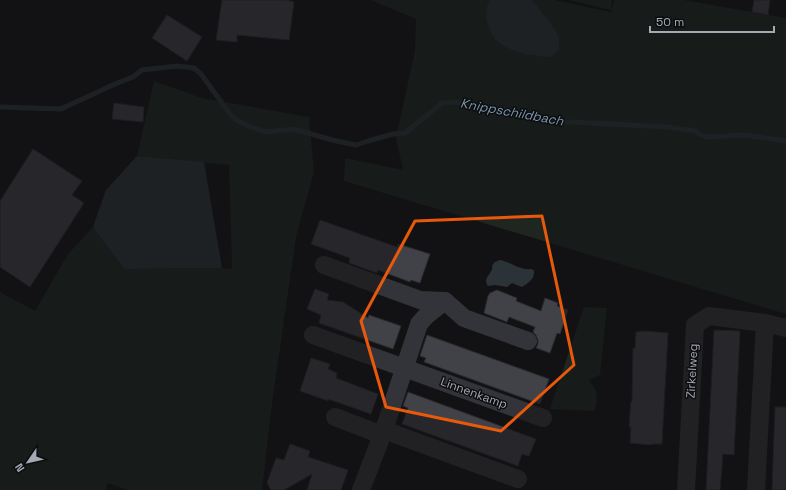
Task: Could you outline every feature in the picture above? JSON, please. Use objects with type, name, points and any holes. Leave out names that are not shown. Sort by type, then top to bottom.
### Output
[{"type":"street","points":[[324,265],[420,300],[445,301],[464,318],[528,341]]},
{"type":"street","points":[[361,490],[383,432],[419,324],[426,316],[445,301]]},
{"type":"street","name":"Zirkelweg","points":[[686,490],[695,325],[709,316],[765,323],[786,328]]},
{"type":"street","points":[[756,490],[765,323]]},
{"type":"street","name":"Linnenkamp","points":[[313,335],[543,418]]},
{"type":"street","points":[[335,417],[518,479]]},
{"type":"highlighted area","points":[[542,216],[574,365],[501,431],[386,407],[361,321],[415,221]]},
{"type":"shaded area","points":[[371,0],[555,0],[611,12],[614,0],[684,0],[786,18],[786,314],[344,181],[345,158],[403,170],[396,138],[415,51],[416,19]]},
{"type":"shaded area","points":[[490,0],[532,0],[552,25],[559,37],[559,50],[551,57],[537,56],[516,51],[497,41],[492,34],[487,20],[486,10]]},
{"type":"shaded area","points":[[568,0],[612,0],[611,10]]},
{"type":"shaded area","points":[[154,81],[202,98],[309,117],[314,172],[296,237],[272,404],[262,490],[128,490],[108,483],[106,490],[0,490],[0,292],[35,311],[68,254],[93,227],[124,269],[232,269],[229,165],[137,156]]},
{"type":"shaded area","points":[[137,156],[204,162],[222,268],[124,269],[93,227],[106,190]]},
{"type":"shaded area","points":[[500,260],[523,269],[532,269],[534,274],[532,279],[522,287],[512,283],[507,287],[495,285],[488,286],[486,281],[492,269],[492,265]]},
{"type":"shaded area","points":[[584,307],[607,308],[600,375],[589,380],[597,395],[597,402],[594,411],[550,409]]},
{"type":"building","points":[[222,0],[287,0],[294,2],[289,40],[237,35],[237,42],[216,40]]},
{"type":"building","points":[[754,0],[770,0],[768,15],[752,12]]},
{"type":"building","points":[[167,15],[202,37],[187,61],[152,38]]},
{"type":"building","points":[[114,103],[144,107],[143,122],[112,119]]},
{"type":"building","points":[[33,149],[82,181],[72,195],[84,203],[30,287],[0,267],[0,201]]},
{"type":"building","points":[[320,220],[397,247],[398,244],[430,254],[420,283],[411,280],[410,282],[378,270],[377,273],[349,263],[350,258],[311,244]]},
{"type":"building","points":[[315,289],[329,294],[327,300],[343,302],[368,318],[369,315],[401,326],[393,349],[319,323],[321,315],[307,309]]},
{"type":"building","points":[[497,290],[517,298],[516,301],[541,311],[545,298],[558,303],[557,306],[568,310],[560,334],[557,333],[550,353],[536,348],[538,340],[533,332],[535,327],[509,317],[507,322],[484,313],[488,296],[490,293]]},
{"type":"building","points":[[714,330],[740,331],[734,455],[723,454],[720,490],[706,490]]},
{"type":"building","points":[[645,331],[668,333],[662,444],[651,445],[630,443],[631,427],[629,427],[631,401],[632,402],[633,348],[635,348],[636,332]]},
{"type":"building","points":[[427,335],[549,379],[540,404],[424,362],[426,358],[420,356]]},
{"type":"building","points":[[311,358],[330,364],[328,369],[337,373],[336,378],[378,394],[371,414],[300,391]]},
{"type":"building","points":[[408,392],[536,439],[529,456],[522,454],[518,466],[402,424],[408,408],[403,406]]},
{"type":"building","points":[[775,407],[786,407],[786,490],[772,490]]},
{"type":"building","points":[[290,444],[310,451],[308,457],[348,470],[341,490],[307,490],[312,474],[284,490],[271,490],[267,483],[276,458],[284,460]]},
{"type":"waterway","name":"Knippschildbach","points":[[0,107],[61,109],[133,77],[142,70],[177,66],[194,68],[201,74],[230,114],[236,120],[251,127],[266,132],[294,129],[356,145],[393,134],[405,133],[442,103],[454,102],[532,114],[551,121],[668,127],[696,131],[707,137],[744,135],[786,141]]}]
